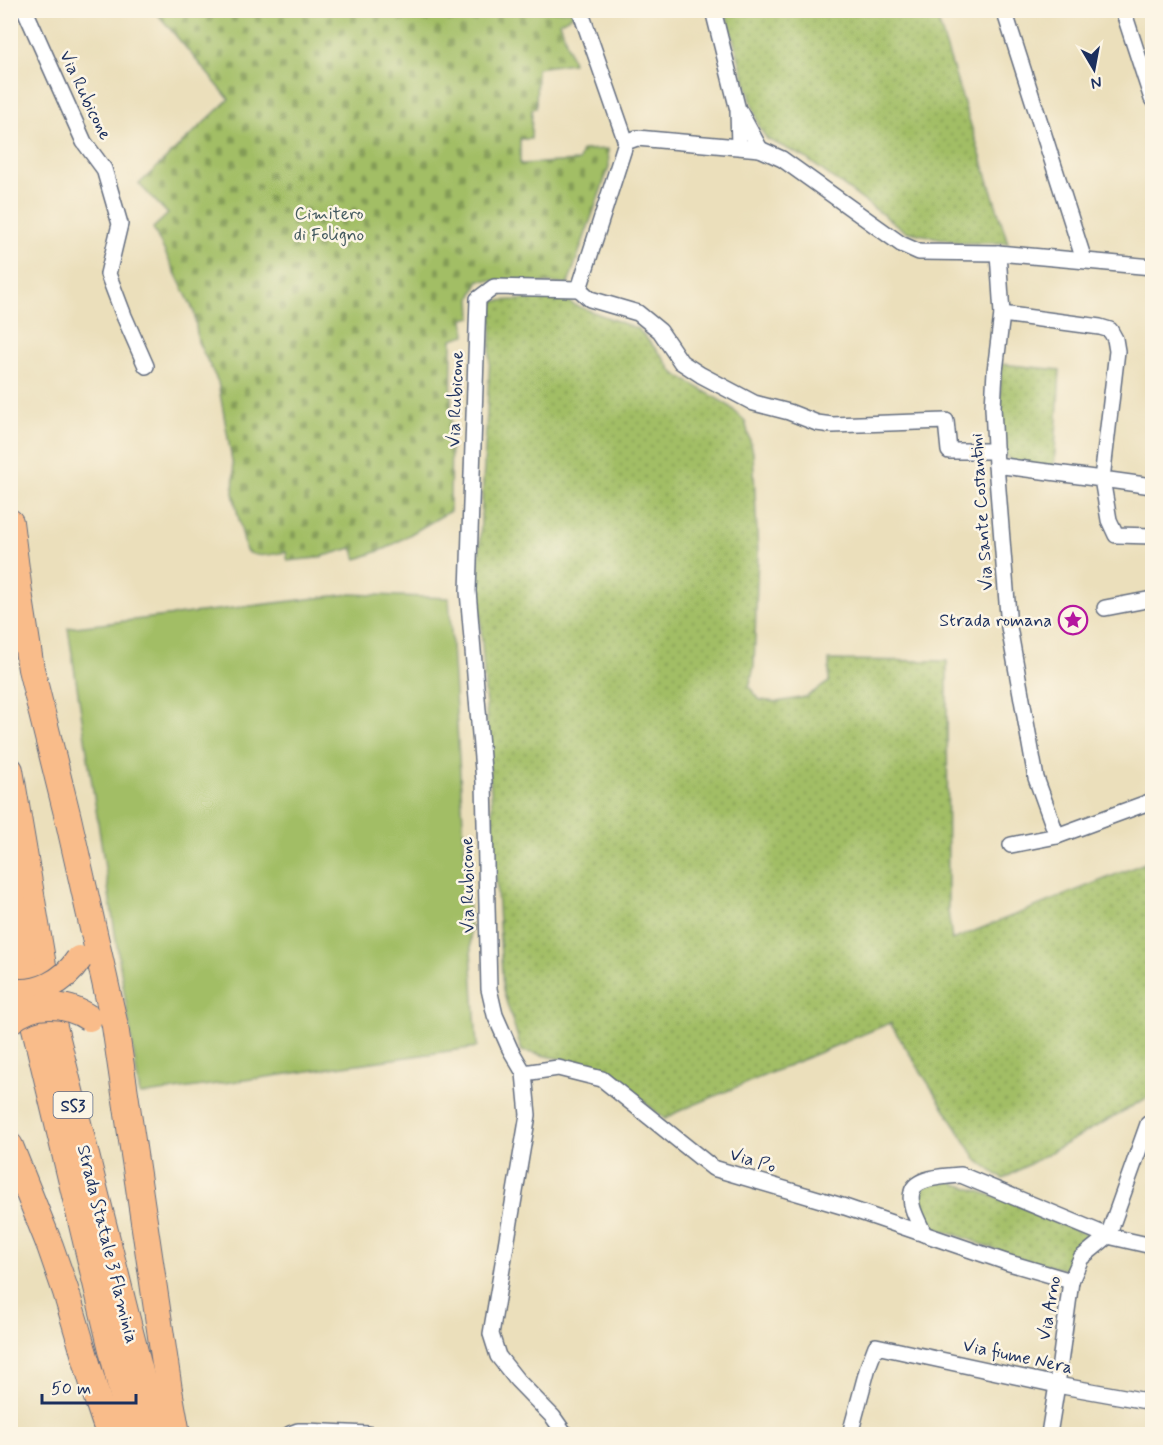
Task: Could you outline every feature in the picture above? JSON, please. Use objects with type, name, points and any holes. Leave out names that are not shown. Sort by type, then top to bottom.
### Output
[{"type":"highway","points":[[10,522],[31,669],[68,818],[115,1026],[177,1434]]},
{"type":"highway","name":"Strada Statale 3 Flaminia","points":[[10,770],[52,1019],[146,1396],[158,1434]]},
{"type":"highway","name":"Strada Statale 3 Flaminia","points":[[10,886],[35,1028],[125,1404],[135,1434]]},
{"type":"highway","points":[[10,991],[19,993],[37,990],[64,978],[73,968],[82,951],[87,905]]},
{"type":"highway","points":[[10,1021],[27,1010],[57,1006],[70,1008],[89,1018],[103,1032],[124,1085]]},
{"type":"highway","points":[[10,1146],[63,1282],[109,1434]]},
{"type":"highway","points":[[94,1434],[98,1401]]},
{"type":"street","name":"Via Rubicone","points":[[25,10],[84,142],[104,169],[120,224],[108,274],[146,366]]},
{"type":"street","points":[[580,10],[626,142],[579,289],[590,299],[639,314],[660,331],[681,362],[754,403],[789,412],[818,423],[832,425],[946,421],[948,451],[1152,486]]},
{"type":"street","points":[[713,10],[738,110],[739,146]]},
{"type":"street","points":[[1004,10],[1084,260]]},
{"type":"street","points":[[1123,10],[1152,99]]},
{"type":"street","points":[[738,110],[760,149]]},
{"type":"street","points":[[626,142],[637,138],[760,149],[782,159],[901,244],[919,252],[998,253],[1152,267]]},
{"type":"street","name":"Via Sante Costantini","points":[[998,253],[1002,314],[993,407],[1009,627],[1036,778],[1057,836]]},
{"type":"street","name":"Via Rubicone","points":[[565,1434],[553,1417],[516,1380],[498,1356],[491,1334],[528,1115],[525,1073],[510,1049],[495,1015],[489,989],[484,782],[468,591],[478,299],[494,287],[579,289]]},
{"type":"street","points":[[1002,314],[1110,330],[1117,351],[1102,479],[1109,520],[1116,535],[1152,536]]},
{"type":"street","points":[[1105,608],[1152,599]]},
{"type":"street","points":[[1011,846],[1057,836],[1152,801]]},
{"type":"street","name":"Via Po","points":[[525,1073],[558,1068],[603,1079],[713,1168],[845,1207],[1006,1262],[1071,1281]]},
{"type":"street","points":[[1108,1236],[1144,1133],[1152,1121]]},
{"type":"street","points":[[924,1234],[912,1203],[912,1191],[916,1184],[936,1177],[960,1175],[1108,1236],[1152,1246]]},
{"type":"street","name":"Via Arno","points":[[1049,1434],[1071,1281],[1082,1258],[1108,1236]]},
{"type":"street","name":"Via fiume Nera","points":[[850,1434],[876,1346],[1057,1385],[1152,1402]]},
{"type":"street","points":[[290,1434],[306,1431],[368,1434]]},
{"type":"green space","name":"Cimitero di Foligno","points":[[155,11],[576,11],[577,13],[560,22],[573,63],[537,68],[536,108],[532,109],[531,139],[520,139],[520,164],[579,161],[582,150],[608,149],[609,167],[568,284],[479,280],[471,298],[472,317],[464,319],[466,335],[452,339],[450,511],[387,548],[357,559],[352,548],[317,558],[288,561],[286,552],[260,555],[246,551],[233,493],[234,472],[218,382],[198,342],[194,311],[153,228],[168,214],[139,184],[229,99]]},
{"type":"green space","points":[[725,11],[935,11],[1008,243],[962,243],[905,231],[804,157],[767,139],[759,127]]},
{"type":"green space","points":[[566,298],[572,304],[638,329],[675,374],[728,405],[745,421],[753,452],[758,553],[754,667],[749,687],[760,700],[777,702],[806,697],[829,682],[829,660],[947,661],[948,911],[952,940],[1152,860],[1152,1095],[1003,1179],[977,1160],[890,1023],[665,1119],[601,1067],[522,1051],[503,991],[478,575],[493,301]]},
{"type":"green space","points":[[1001,364],[1060,370],[1054,469],[1012,463],[1001,449]]},
{"type":"green space","points":[[350,594],[449,598],[477,1047],[140,1095],[68,628]]},
{"type":"green space","points":[[950,1182],[1009,1201],[1054,1222],[1090,1235],[1067,1270],[1024,1260],[932,1228],[920,1217],[918,1202],[923,1188],[931,1183]]},
{"type":"place","name":"Strada romana","points":[[1073,620]]}]
